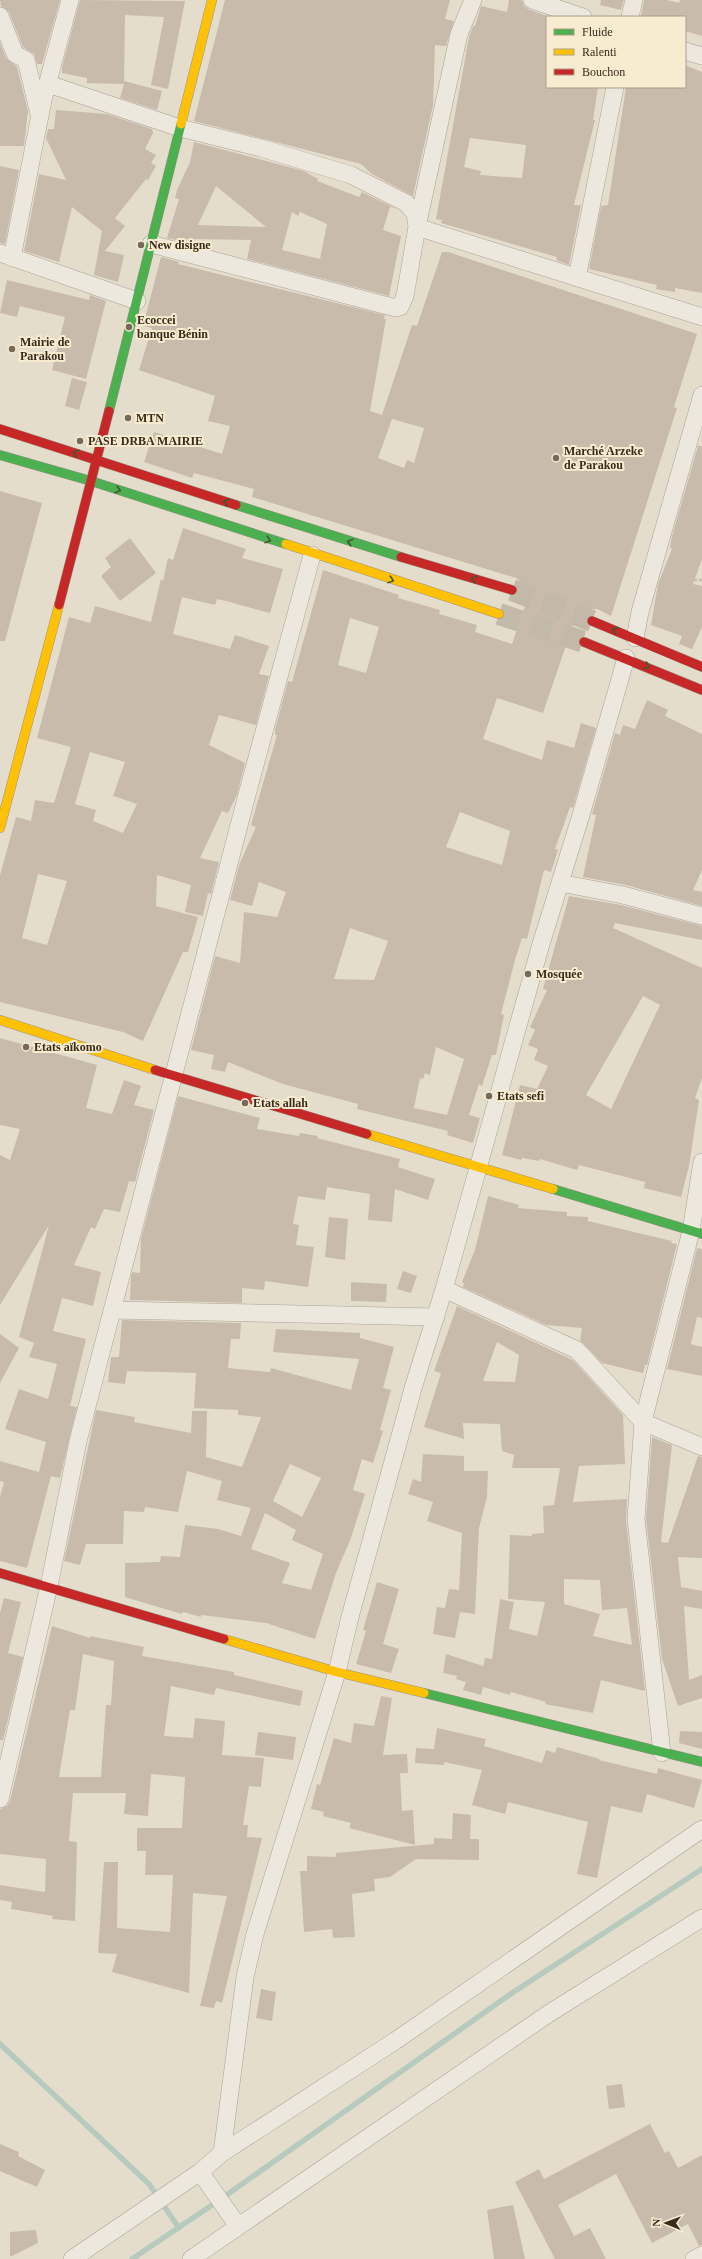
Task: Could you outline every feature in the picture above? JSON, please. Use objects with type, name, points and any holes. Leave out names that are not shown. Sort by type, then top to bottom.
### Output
[{"type":"street","points":[[70,0],[6,256],[137,301]]},
{"type":"street","points":[[0,828],[92,481],[212,0]]},
{"type":"street","points":[[151,244],[396,308],[404,303],[418,227],[459,34],[473,0]]},
{"type":"street","points":[[532,0],[580,16]]},
{"type":"street","points":[[630,16],[634,0]]},
{"type":"street","points":[[0,16],[16,54],[26,60],[40,119]]},
{"type":"street","points":[[686,51],[702,56]]},
{"type":"street","points":[[48,84],[180,128],[261,148],[351,175],[406,203],[415,213],[418,227]]},
{"type":"street","points":[[577,278],[615,88]]},
{"type":"street","points":[[418,227],[702,317]]},
{"type":"street","points":[[635,638],[640,612],[652,568],[701,402]]},
{"type":"street","points":[[0,429],[322,533],[512,590]]},
{"type":"street","points":[[0,455],[92,481],[312,555],[499,614]]},
{"type":"street","points":[[0,1798],[49,1586],[78,1441],[248,791],[312,555]]},
{"type":"street","points":[[592,621],[702,667]]},
{"type":"street","points":[[584,642],[702,690]]},
{"type":"street","points":[[222,2153],[248,1961],[337,1672],[350,1617],[414,1385],[436,1317],[477,1167],[626,658]]},
{"type":"street","points":[[560,883],[623,895],[702,916]]},
{"type":"street","points":[[0,1020],[173,1076],[696,1232]]},
{"type":"street","points":[[662,1753],[636,1519],[644,1422],[696,1232],[702,1162]]},
{"type":"street","points":[[444,1289],[577,1350],[644,1422],[702,1447]]},
{"type":"street","points":[[112,1310],[436,1317]]},
{"type":"street","points":[[0,1573],[49,1586],[337,1672],[702,1762]]},
{"type":"street","points":[[72,2259],[158,2199],[200,2172],[222,2153],[395,2041],[702,1829]]},
{"type":"street","points":[[191,2259],[548,2014],[702,1918]]},
{"type":"street","points":[[200,2172],[238,2226]]},
{"type":"street","points":[[694,2259],[702,2255]]},
{"type":"path","points":[[652,568],[694,580],[702,580]]},
{"type":"building","points":[[0,0],[60,0],[42,64],[37,64],[34,54],[23,47],[9,12],[1,6]]},
{"type":"building","points":[[80,0],[185,1],[168,89],[151,85],[164,17],[125,15],[124,81],[162,91],[157,110],[120,98],[124,84],[87,83],[87,78],[62,73],[62,67]]},
{"type":"building","points":[[225,0],[450,0],[445,19],[454,21],[446,46],[435,45],[433,105],[413,196],[372,174],[361,164],[194,121]]},
{"type":"building","points":[[509,0],[522,0],[524,6],[528,9],[547,16],[546,88],[598,88],[593,120],[595,120],[574,205],[581,205],[569,265],[556,260],[557,257],[441,223],[442,220],[436,219],[469,37],[473,26],[475,26],[481,6],[507,12]],"holes":[[[470,138],[526,145],[522,178],[480,175],[481,171],[464,167]]]},
{"type":"building","points":[[601,0],[624,0],[621,10],[600,5]]},
{"type":"building","points":[[644,0],[667,0],[679,3],[680,0],[702,0],[702,36],[686,31],[686,16],[641,16]]},
{"type":"building","points":[[0,43],[6,58],[17,67],[28,111],[24,146],[0,146]]},
{"type":"building","points":[[686,65],[702,72],[702,293],[675,288],[675,292],[656,289],[657,285],[589,269],[601,206],[608,205],[626,88],[686,88]]},
{"type":"building","points":[[56,110],[107,114],[152,129],[153,133],[145,149],[156,155],[151,163],[156,166],[148,180],[146,179],[115,218],[125,226],[105,251],[124,255],[118,282],[94,275],[102,231],[72,207],[59,262],[24,251],[39,174],[66,180],[46,138],[48,129],[54,129]]},
{"type":"building","points":[[194,142],[304,171],[318,179],[317,181],[359,197],[362,192],[396,209],[390,207],[383,230],[401,236],[389,296],[247,259],[251,240],[186,239],[185,242],[167,238],[179,199],[175,198],[177,190],[190,162]],"holes":[[[216,186],[266,227],[198,225]],[[292,212],[298,216],[300,212],[327,224],[320,259],[282,250]]]},
{"type":"building","points":[[0,166],[19,170],[5,244],[0,243]]},
{"type":"building","points":[[442,252],[448,252],[697,334],[674,407],[677,408],[611,616],[597,609],[588,609],[577,605],[575,619],[543,713],[497,698],[483,739],[542,760],[547,740],[574,748],[581,723],[596,728],[573,808],[570,807],[555,849],[558,850],[551,872],[544,870],[527,939],[522,938],[515,960],[501,1014],[504,1015],[496,1055],[492,1055],[482,1086],[479,1084],[469,1115],[480,1118],[473,1143],[447,1135],[448,1131],[357,1109],[358,1104],[283,1084],[228,1062],[225,1072],[211,1069],[214,1055],[191,1050],[215,956],[240,963],[244,912],[277,917],[286,892],[259,882],[252,906],[230,900],[239,865],[256,827],[251,825],[277,735],[275,735],[275,730],[288,681],[292,682],[323,570],[399,595],[398,598],[440,610],[439,614],[477,625],[475,632],[512,644],[530,591],[524,590],[521,582],[516,578],[252,497],[254,489],[194,473],[192,478],[144,462],[154,432],[222,454],[230,426],[208,421],[215,396],[139,370],[152,328],[143,326],[161,257],[179,262],[178,264],[385,315],[384,319],[386,319],[370,411],[382,415],[412,325],[417,326]],"holes":[[[392,419],[424,428],[414,463],[407,460],[404,468],[378,458]],[[350,618],[379,627],[366,673],[338,665]],[[460,812],[510,831],[502,865],[446,847]],[[350,928],[388,941],[374,980],[334,979]],[[436,1047],[464,1059],[447,1115],[414,1108],[420,1078],[423,1079],[425,1073],[430,1075]]]},
{"type":"building","points":[[7,280],[89,300],[90,295],[106,301],[86,379],[52,370],[65,317],[20,306],[17,317],[0,313]]},
{"type":"building","points":[[72,378],[87,382],[79,410],[65,406]]},
{"type":"building","points":[[698,446],[702,446],[702,559],[693,584],[702,586],[702,627],[692,649],[679,644],[682,636],[651,625],[658,584],[672,549],[670,548],[672,536]]},
{"type":"building","points":[[0,491],[42,503],[5,641],[0,641]]},
{"type":"building","points":[[183,528],[246,549],[242,558],[283,569],[270,613],[217,599],[215,605],[182,597],[173,634],[230,649],[235,635],[269,646],[259,674],[269,676],[256,725],[219,715],[209,745],[245,763],[237,795],[228,813],[222,811],[200,858],[219,862],[211,894],[208,893],[203,916],[185,912],[191,885],[157,875],[156,906],[198,917],[188,952],[183,952],[143,1041],[123,1032],[0,1002],[0,875],[16,817],[31,821],[35,800],[54,803],[71,747],[37,738],[69,617],[90,623],[95,606],[151,622],[161,579],[163,581],[168,558],[173,560]],"holes":[[[90,752],[125,762],[113,796],[137,804],[123,833],[93,821],[96,810],[75,804]],[[38,874],[67,881],[47,945],[22,938]]]},
{"type":"building","points":[[130,538],[156,573],[120,601],[101,576],[111,567],[105,558]]},
{"type":"building","points":[[647,700],[668,710],[665,716],[702,734],[702,870],[693,890],[702,892],[702,906],[626,885],[583,877],[596,815],[592,814],[615,733],[620,735],[623,725],[635,729]]},
{"type":"building","points":[[569,896],[621,905],[702,926],[702,940],[615,923],[613,928],[702,968],[702,1078],[695,1098],[699,1100],[689,1166],[681,1197],[644,1188],[645,1182],[579,1165],[577,1170],[540,1159],[539,1161],[522,1158],[521,1160],[502,1155],[520,1085],[537,1089],[548,1066],[534,1060],[538,1049],[528,1045],[535,1030],[530,1027],[547,990],[543,989]],"holes":[[[643,996],[660,1005],[611,1109],[586,1095]]]},
{"type":"building","points":[[0,1038],[97,1065],[86,1108],[112,1114],[124,1080],[141,1086],[134,1105],[154,1110],[135,1182],[129,1181],[120,1212],[104,1209],[95,1229],[91,1227],[74,1265],[101,1272],[93,1306],[62,1298],[53,1331],[86,1339],[70,1406],[77,1407],[60,1478],[51,1476],[27,1568],[0,1561],[0,1497],[4,1482],[0,1481],[0,1461],[39,1472],[46,1442],[5,1429],[19,1389],[48,1399],[57,1364],[29,1357],[34,1343],[19,1337],[49,1225],[0,1305],[0,1155],[10,1160],[20,1129],[0,1125]]},
{"type":"building","points":[[178,1096],[260,1118],[257,1129],[299,1136],[300,1133],[318,1136],[317,1138],[400,1159],[398,1167],[435,1179],[428,1200],[395,1189],[392,1222],[368,1220],[370,1194],[327,1187],[325,1200],[298,1196],[293,1224],[299,1225],[296,1245],[314,1247],[308,1287],[265,1281],[264,1290],[242,1288],[242,1303],[130,1300],[131,1276],[132,1272],[140,1273],[141,1239]]},
{"type":"building","points":[[488,1196],[519,1205],[518,1208],[567,1212],[567,1216],[588,1217],[588,1221],[672,1241],[671,1243],[677,1244],[647,1365],[645,1365],[643,1373],[602,1363],[580,1340],[582,1328],[546,1325],[463,1287],[464,1283],[462,1282],[475,1250]]},
{"type":"building","points":[[329,1217],[348,1219],[345,1260],[325,1257]]},
{"type":"building","points":[[697,1248],[702,1249],[702,1318],[697,1317],[691,1344],[702,1347],[702,1376],[667,1369]]},
{"type":"building","points":[[403,1271],[417,1276],[411,1293],[397,1289]]},
{"type":"building","points":[[351,1282],[387,1284],[386,1302],[351,1301]]},
{"type":"building","points":[[457,1306],[573,1360],[623,1415],[625,1464],[579,1466],[573,1502],[627,1499],[626,1520],[645,1691],[601,1680],[593,1713],[545,1704],[546,1702],[511,1692],[510,1695],[483,1687],[481,1695],[463,1690],[466,1682],[456,1679],[457,1676],[443,1673],[446,1654],[483,1666],[485,1658],[492,1659],[500,1599],[514,1602],[509,1629],[537,1636],[545,1602],[508,1599],[510,1535],[532,1536],[532,1534],[544,1533],[543,1506],[554,1505],[560,1468],[512,1468],[514,1455],[502,1451],[500,1424],[463,1423],[464,1439],[424,1427],[441,1373],[434,1371]],"holes":[[[497,1342],[519,1355],[515,1382],[483,1381]],[[564,1579],[600,1580],[602,1610],[627,1608],[632,1645],[593,1636],[600,1614],[564,1604]]]},
{"type":"building","points":[[122,1320],[241,1323],[240,1339],[231,1339],[228,1368],[270,1372],[271,1368],[351,1390],[359,1359],[273,1352],[276,1329],[360,1333],[360,1338],[394,1347],[383,1388],[391,1390],[380,1430],[383,1431],[373,1463],[362,1459],[353,1490],[365,1494],[351,1538],[336,1573],[315,1639],[266,1623],[201,1615],[201,1617],[183,1612],[182,1614],[125,1597],[125,1563],[160,1562],[161,1556],[180,1557],[185,1525],[218,1529],[241,1536],[251,1508],[217,1500],[222,1481],[187,1471],[178,1512],[145,1507],[144,1512],[124,1511],[123,1544],[86,1544],[80,1565],[64,1561],[96,1410],[135,1417],[134,1422],[191,1433],[192,1411],[207,1411],[206,1457],[242,1467],[261,1417],[238,1415],[238,1410],[194,1408],[196,1373],[127,1371],[125,1384],[108,1382],[111,1357],[119,1357]],"holes":[[[290,1464],[321,1478],[302,1517],[273,1501]],[[265,1513],[296,1530],[292,1540],[323,1554],[311,1590],[282,1583],[290,1563],[251,1549]]]},
{"type":"building","points":[[0,1334],[19,1348],[0,1383]]},
{"type":"building","points":[[652,1437],[672,1445],[661,1542],[668,1543],[698,1456],[702,1457],[702,1558],[678,1557],[681,1587],[702,1591],[702,1609],[684,1606],[689,1680],[702,1675],[702,1698],[678,1706],[662,1659],[646,1519]]},
{"type":"building","points":[[423,1454],[464,1456],[464,1471],[488,1471],[487,1497],[479,1528],[475,1614],[460,1612],[455,1638],[433,1634],[437,1607],[445,1608],[449,1589],[459,1590],[462,1533],[427,1521],[433,1502],[408,1494],[413,1479],[421,1482]]},
{"type":"building","points":[[377,1582],[399,1589],[383,1644],[399,1649],[391,1673],[356,1664],[366,1631],[363,1630]]},
{"type":"building","points":[[4,1598],[21,1602],[8,1653],[23,1657],[3,1740],[0,1740],[0,1613]]},
{"type":"building","points":[[52,1626],[90,1638],[90,1636],[144,1647],[142,1656],[234,1672],[234,1675],[303,1691],[300,1706],[216,1688],[214,1695],[171,1686],[164,1736],[193,1738],[195,1718],[225,1721],[222,1755],[264,1758],[261,1787],[249,1786],[243,1825],[248,1825],[247,1837],[262,1838],[222,2003],[216,2001],[214,2008],[200,2006],[227,1896],[193,1893],[189,1993],[112,1972],[117,1954],[98,1953],[104,1862],[118,1862],[117,1928],[170,1932],[173,1875],[145,1875],[146,1851],[137,1851],[137,1828],[182,1828],[185,1777],[151,1774],[148,1816],[124,1814],[126,1793],[73,1793],[69,1841],[77,1842],[75,1921],[52,1919],[53,1916],[11,1909],[12,1902],[0,1900],[0,1885],[45,1892],[46,1859],[0,1854],[0,1809],[7,1806],[10,1801]],"holes":[[[83,1654],[114,1661],[111,1705],[106,1705],[101,1777],[59,1777],[70,1710],[75,1710]]]},
{"type":"building","points":[[381,1696],[392,1698],[383,1755],[407,1754],[408,1773],[400,1773],[402,1811],[413,1810],[415,1845],[349,1828],[351,1823],[323,1816],[324,1812],[311,1809],[317,1784],[320,1785],[334,1738],[351,1743],[354,1723],[374,1726]]},
{"type":"building","points":[[437,1728],[486,1739],[484,1746],[542,1763],[546,1750],[555,1753],[557,1747],[600,1759],[599,1760],[657,1774],[658,1768],[702,1780],[694,1808],[647,1794],[642,1813],[611,1806],[597,1878],[577,1874],[588,1822],[508,1802],[505,1814],[472,1805],[482,1770],[444,1762],[444,1765],[415,1763],[416,1748],[434,1749]]},
{"type":"building","points":[[680,1731],[702,1732],[702,1749],[679,1743]]},
{"type":"building","points":[[258,1732],[296,1737],[293,1760],[255,1755]]},
{"type":"building","points":[[453,1813],[471,1815],[470,1839],[479,1839],[479,1860],[416,1859],[390,1877],[374,1879],[375,1891],[352,1894],[355,1937],[333,1938],[332,1929],[304,1932],[300,1871],[307,1871],[307,1856],[336,1857],[336,1853],[434,1844],[434,1838],[452,1839]]},
{"type":"building","points":[[261,1989],[276,1992],[272,2021],[256,2018]]},
{"type":"building","points":[[622,2084],[625,2107],[609,2109],[606,2086]]},
{"type":"building","points":[[650,2124],[665,2153],[669,2151],[678,2168],[702,2155],[702,2245],[699,2246],[688,2224],[652,2243],[616,2174],[558,2205],[574,2236],[590,2228],[606,2259],[555,2259],[515,2182],[539,2169],[544,2179]]},
{"type":"building","points":[[0,2144],[19,2152],[18,2156],[45,2170],[37,2187],[0,2171]]},
{"type":"building","points":[[513,2205],[525,2259],[494,2259],[487,2210]]},
{"type":"building","points":[[36,2230],[38,2243],[10,2257],[10,2232]]},
{"type":"waterway","points":[[132,2259],[221,2199],[512,1993],[702,1869]]},
{"type":"waterway","points":[[0,2044],[149,2184],[179,2228]]},
{"type":"tunnel","points":[[512,590],[592,621]]},
{"type":"tunnel","points":[[499,614],[584,642]]},
{"type":"traffic: fast","points":[[109,411],[181,124]]},
{"type":"traffic: fast","points":[[0,455],[91,481],[286,544]]},
{"type":"traffic: fast","points":[[236,505],[401,557]]},
{"type":"traffic: fast","points":[[553,1189],[702,1234]]},
{"type":"traffic: fast","points":[[424,1693],[702,1762]]},
{"type":"traffic: slow","points":[[181,124],[212,0]]},
{"type":"traffic: slow","points":[[286,544],[499,614]]},
{"type":"traffic: slow","points":[[0,828],[59,605]]},
{"type":"traffic: slow","points":[[0,1020],[155,1070]]},
{"type":"traffic: slow","points":[[367,1134],[553,1189]]},
{"type":"traffic: slow","points":[[224,1639],[337,1672],[424,1693]]},
{"type":"traffic: jam","points":[[59,605],[109,411]]},
{"type":"traffic: jam","points":[[0,429],[236,505]]},
{"type":"traffic: jam","points":[[401,557],[512,590]]},
{"type":"traffic: jam","points":[[592,621],[702,667]]},
{"type":"traffic: jam","points":[[584,642],[702,690]]},
{"type":"traffic: jam","points":[[155,1070],[367,1134]]},
{"type":"traffic: jam","points":[[0,1573],[224,1639]]},
{"type":"place","name":"New disigne","points":[[141,245]]},
{"type":"place","name":"Ecoccei banque Bénin","points":[[129,327]]},
{"type":"place","name":"Mairie de Parakou","points":[[12,349]]},
{"type":"place","name":"MTN","points":[[128,418]]},
{"type":"place","name":"PASE DRBA MAIRIE","points":[[80,441]]},
{"type":"place","name":"Marché Arzeke de Parakou","points":[[556,458]]},
{"type":"place","name":"Mosquée","points":[[528,974]]},
{"type":"place","name":"Etats aïkomo","points":[[26,1047]]},
{"type":"place","name":"Etats sefi","points":[[489,1096]]},
{"type":"place","name":"Etats allah","points":[[245,1103]]}]
